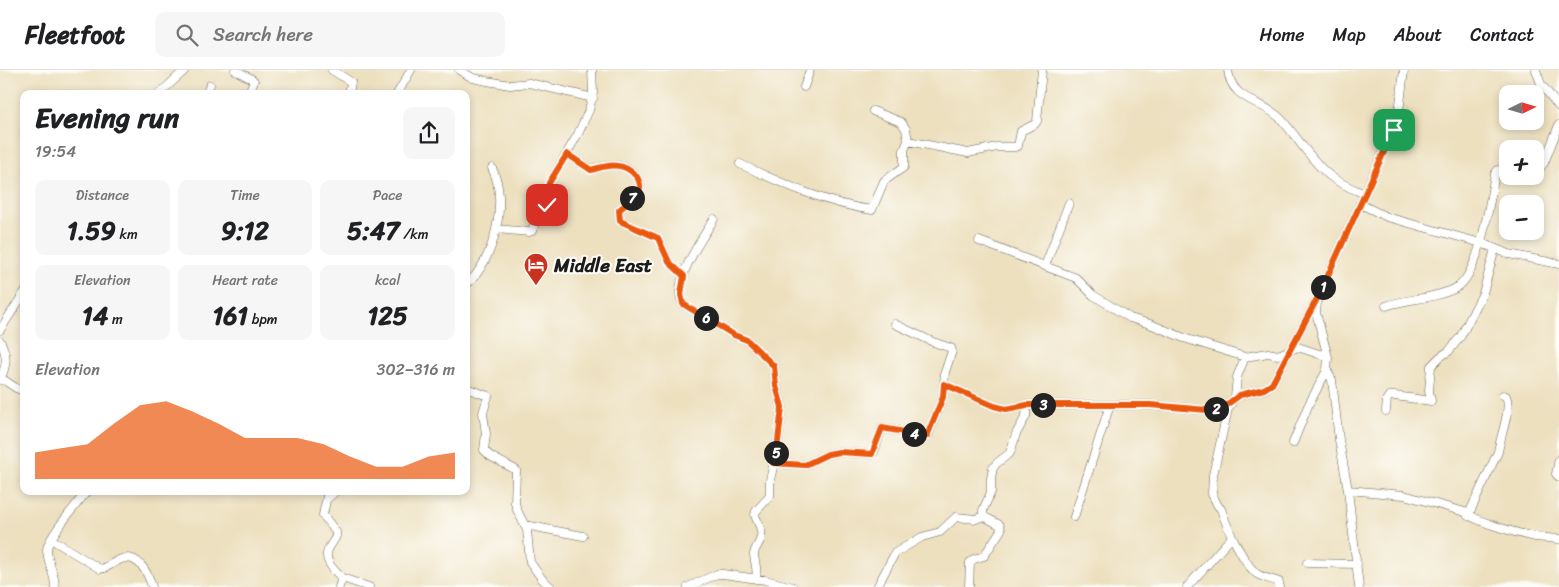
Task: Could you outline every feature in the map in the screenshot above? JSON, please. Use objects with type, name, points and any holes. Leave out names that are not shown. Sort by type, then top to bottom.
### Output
[{"type":"street","points":[[163,90],[185,70]]},
{"type":"street","points":[[235,70],[254,81],[250,90]]},
{"type":"street","points":[[332,70],[351,82],[350,90]]},
{"type":"street","points":[[399,90],[411,70]]},
{"type":"street","points":[[459,70],[473,78],[487,81],[510,85],[528,83],[592,98]]},
{"type":"street","points":[[496,229],[532,231],[538,214],[547,205],[549,183],[584,123],[592,98],[592,70]]},
{"type":"street","points":[[804,87],[810,70]]},
{"type":"street","points":[[908,141],[968,153],[997,147],[1017,147],[1021,131],[1037,121],[1042,70]]},
{"type":"street","points":[[1228,70],[1232,86],[1236,92],[1271,111],[1282,120],[1297,141],[1330,176],[1344,185],[1365,194]]},
{"type":"street","points":[[944,384],[1002,408],[1027,405],[1150,405],[1215,410],[1227,406],[1235,397],[1264,389],[1272,384],[1319,295],[1394,130],[1400,104],[1404,70]]},
{"type":"street","points":[[1536,70],[1541,84],[1559,107]]},
{"type":"street","points":[[208,90],[210,85]]},
{"type":"street","points":[[740,164],[783,184],[844,204],[872,210],[884,182],[894,172],[904,166],[904,152],[908,141],[906,129],[901,122],[873,111]]},
{"type":"street","points":[[1544,163],[1559,125]]},
{"type":"street","points":[[567,154],[591,170],[605,166],[621,166],[631,170],[640,181],[641,187],[638,193],[619,210],[620,221],[658,238],[669,262],[684,276]]},
{"type":"street","points":[[470,282],[476,277],[485,262],[496,229],[500,201],[497,177],[492,168]]},
{"type":"street","points":[[1386,306],[1433,296],[1457,287],[1472,269],[1481,243],[1495,174],[1499,170]]},
{"type":"street","points":[[1045,266],[1070,204]]},
{"type":"street","points":[[1360,204],[1376,213],[1481,243],[1527,259],[1559,264]]},
{"type":"street","points":[[714,218],[690,258],[681,294],[683,304],[734,335],[747,340],[774,366],[776,386],[782,407],[777,450],[770,480],[770,496],[756,511],[755,515],[762,536],[754,555],[757,569],[756,579]]},
{"type":"street","points":[[979,241],[1076,278],[1093,295],[1130,318],[1184,338],[1245,357],[1268,353],[1278,355],[1298,347],[1328,357]]},
{"type":"street","points":[[1386,411],[1387,399],[1390,396],[1431,401],[1429,391],[1431,366],[1450,351],[1461,336],[1483,293],[1495,249]]},
{"type":"street","points":[[1293,443],[1308,406],[1327,370],[1328,357],[1316,314],[1316,304],[1319,295]]},
{"type":"street","points":[[0,330],[20,299]]},
{"type":"street","points":[[773,463],[805,465],[828,454],[839,452],[871,454],[874,452],[882,428],[927,436],[943,397],[945,372],[952,354],[951,348],[894,324]]},
{"type":"street","points":[[0,341],[6,356],[5,368],[1,379],[20,389]]},
{"type":"street","points":[[1245,357],[1237,377],[1235,397],[1228,409],[1214,475],[1212,494],[1245,561],[1257,574],[1278,581],[1280,583],[1278,587]]},
{"type":"street","points":[[1327,370],[1332,380],[1339,440],[1348,490],[1359,587]]},
{"type":"street","points":[[470,389],[488,396],[483,414],[486,434],[484,450],[490,456],[516,470],[515,503],[525,525],[530,562],[542,579],[551,587]]},
{"type":"street","points":[[1468,516],[1498,452],[1508,403],[1506,396],[1503,395]]},
{"type":"street","points":[[983,516],[983,510],[991,492],[991,478],[994,468],[1010,453],[1016,434],[1026,416],[1027,405]]},
{"type":"street","points":[[1074,517],[1110,406]]},
{"type":"street","points":[[1559,459],[1556,474],[1559,477]]},
{"type":"street","points":[[1348,490],[1414,497],[1465,512],[1468,516],[1531,536],[1559,540]]},
{"type":"street","points":[[55,587],[47,549],[51,539],[84,495]]},
{"type":"street","points":[[327,495],[323,515],[336,534],[336,538],[327,551],[328,561],[342,578],[369,587]]},
{"type":"street","points":[[877,587],[897,551],[922,537],[940,532],[956,517],[976,520],[983,516]]},
{"type":"street","points":[[969,587],[970,562],[984,556],[1001,530],[1000,525],[983,516]]},
{"type":"street","points":[[525,525],[582,536]]},
{"type":"street","points":[[1187,587],[1232,536]]},
{"type":"street","points":[[51,539],[100,569],[106,568],[120,559],[125,558],[136,561],[147,572],[152,587]]},
{"type":"street","points":[[1307,563],[1357,564]]},
{"type":"street","points":[[688,587],[693,583],[721,574],[793,587]]},
{"type":"street","points":[[339,587],[342,578]]},
{"type":"place","name":"Middle East","points":[[536,286]]},
{"type":"route","points":[[547,205],[549,183],[567,154],[591,170],[602,166],[621,166],[631,170],[640,181],[641,187],[638,193],[619,210],[620,221],[656,237],[660,241],[666,258],[684,276],[680,297],[683,304],[734,335],[747,340],[773,364],[782,411],[778,429],[778,445],[773,463],[805,465],[828,454],[839,452],[870,455],[874,452],[882,428],[927,436],[943,397],[944,384],[994,406],[1006,409],[1027,405],[1150,405],[1215,410],[1227,406],[1235,397],[1264,389],[1272,384],[1319,295],[1394,130]]}]
